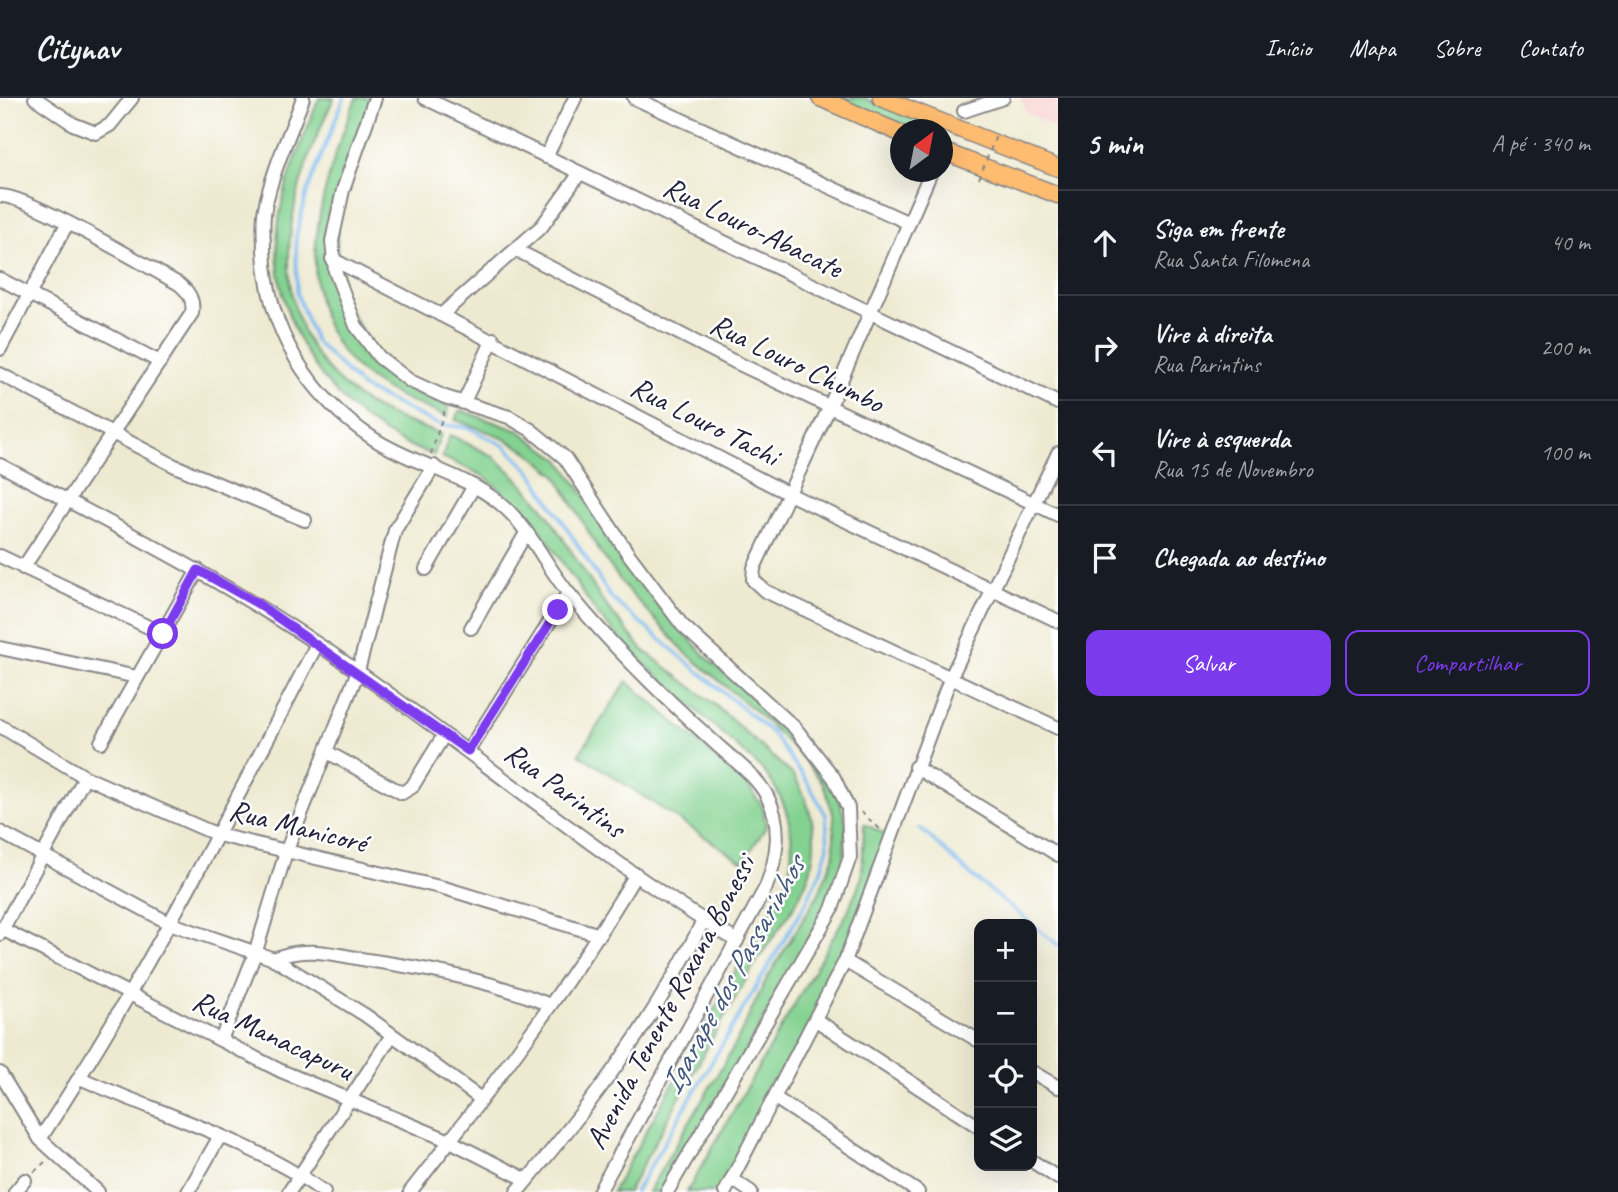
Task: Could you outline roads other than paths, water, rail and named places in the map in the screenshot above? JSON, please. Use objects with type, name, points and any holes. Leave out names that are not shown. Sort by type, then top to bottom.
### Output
[{"type":"main road","points":[[820,98],[890,128]]},
{"type":"main road","points":[[881,98],[1058,168]]},
{"type":"main road","points":[[953,155],[1058,195]]},
{"type":"street","points":[[35,98],[73,124],[96,133],[110,125],[132,98]]},
{"type":"street","name":"Avenida Tenente Roxana Bonessi","points":[[303,98],[269,191],[264,215],[265,276],[276,321],[298,363],[337,411],[374,439],[432,462],[502,504],[568,593],[643,678],[759,784],[767,796],[777,830],[776,858],[766,887],[599,1192]]},
{"type":"street","points":[[375,98],[338,207],[332,259],[351,315],[379,357],[420,388],[509,417],[531,430],[565,458],[627,552],[682,625],[795,729],[819,756],[843,796],[850,821],[850,857],[838,895],[667,1192]]},
{"type":"street","name":"Rua Louro-Abacate","points":[[425,98],[1058,404]]},
{"type":"street","points":[[546,157],[575,98]]},
{"type":"street","points":[[634,98],[908,223]]},
{"type":"street","points":[[957,130],[969,98]]},
{"type":"street","points":[[964,111],[1003,98]]},
{"type":"street","points":[[441,314],[518,251],[560,204],[580,173]]},
{"type":"street","points":[[926,182],[829,408],[754,568],[753,580],[765,591],[1058,728]]},
{"type":"street","points":[[0,196],[12,197],[67,223],[179,284],[190,294],[192,313],[23,568]]},
{"type":"street","points":[[0,349],[67,223]]},
{"type":"street","name":"Rua Louro Chumbo","points":[[518,251],[616,304],[1058,515]]},
{"type":"street","name":"Rua Louro Tachi","points":[[332,259],[789,494],[1058,621]]},
{"type":"street","points":[[0,279],[160,362]]},
{"type":"street","points":[[464,402],[493,340]]},
{"type":"street","points":[[0,374],[111,435],[176,466],[305,520]]},
{"type":"street","points":[[724,1192],[845,961],[873,891],[889,836],[950,679],[990,590],[1058,453]]},
{"type":"street","points":[[221,1040],[256,951],[286,852],[358,671],[395,530],[432,462]]},
{"type":"street","name":"Rua Parintins","points":[[0,464],[258,604],[358,671],[636,874],[703,921],[737,941]]},
{"type":"street","points":[[426,569],[474,486]]},
{"type":"street","points":[[471,628],[526,533]]},
{"type":"street","points":[[0,556],[163,634]]},
{"type":"street","points":[[101,742],[198,570]]},
{"type":"street","points":[[468,751],[568,593]]},
{"type":"street","points":[[40,1139],[80,1078],[169,923],[218,835],[317,643]]},
{"type":"street","points":[[0,648],[137,677]]},
{"type":"street","name":"Rua Manicoré","points":[[0,726],[85,777],[218,835],[444,888],[600,934]]},
{"type":"street","points":[[327,752],[402,793],[412,787],[444,735]]},
{"type":"street","points":[[915,767],[1058,855]]},
{"type":"street","points":[[1,931],[85,777]]},
{"type":"street","points":[[0,832],[169,923],[274,959],[392,1035],[481,1099]]},
{"type":"street","points":[[410,1192],[550,1005],[600,934],[636,874]]},
{"type":"street","points":[[517,1192],[582,1116],[622,1060],[649,1020],[703,921]]},
{"type":"street","name":"Rua Manacapuru","points":[[1,931],[349,1101],[450,1141],[527,1180]]},
{"type":"street","points":[[274,959],[287,953],[311,951],[442,971],[481,980],[550,1005]]},
{"type":"street","points":[[845,961],[974,1038]]},
{"type":"street","points":[[816,1020],[974,1124]]},
{"type":"street","points":[[289,1192],[392,1035]]},
{"type":"street","points":[[0,1073],[40,1139],[98,1192]]},
{"type":"street","points":[[1037,1075],[1058,1087]]},
{"type":"street","points":[[80,1078],[220,1136],[300,1175],[324,1192]]},
{"type":"street","points":[[775,1098],[918,1192]]},
{"type":"street","points":[[188,1192],[220,1136]]},
{"type":"street","points":[[1037,1164],[1058,1178]]},
{"type":"street","points":[[732,1179],[751,1192]]},
{"type":"street","points":[[15,1192],[25,1181]]},
{"type":"waterway","name":"Igarapé dos Passarinhos","points":[[344,98],[307,192],[296,236],[297,294],[315,341],[363,388],[437,424],[469,428],[505,446],[531,472],[612,599],[771,732],[806,780],[826,815],[828,846],[807,901],[635,1192]]},
{"type":"waterway","points":[[920,828],[971,875],[1058,945]]}]
